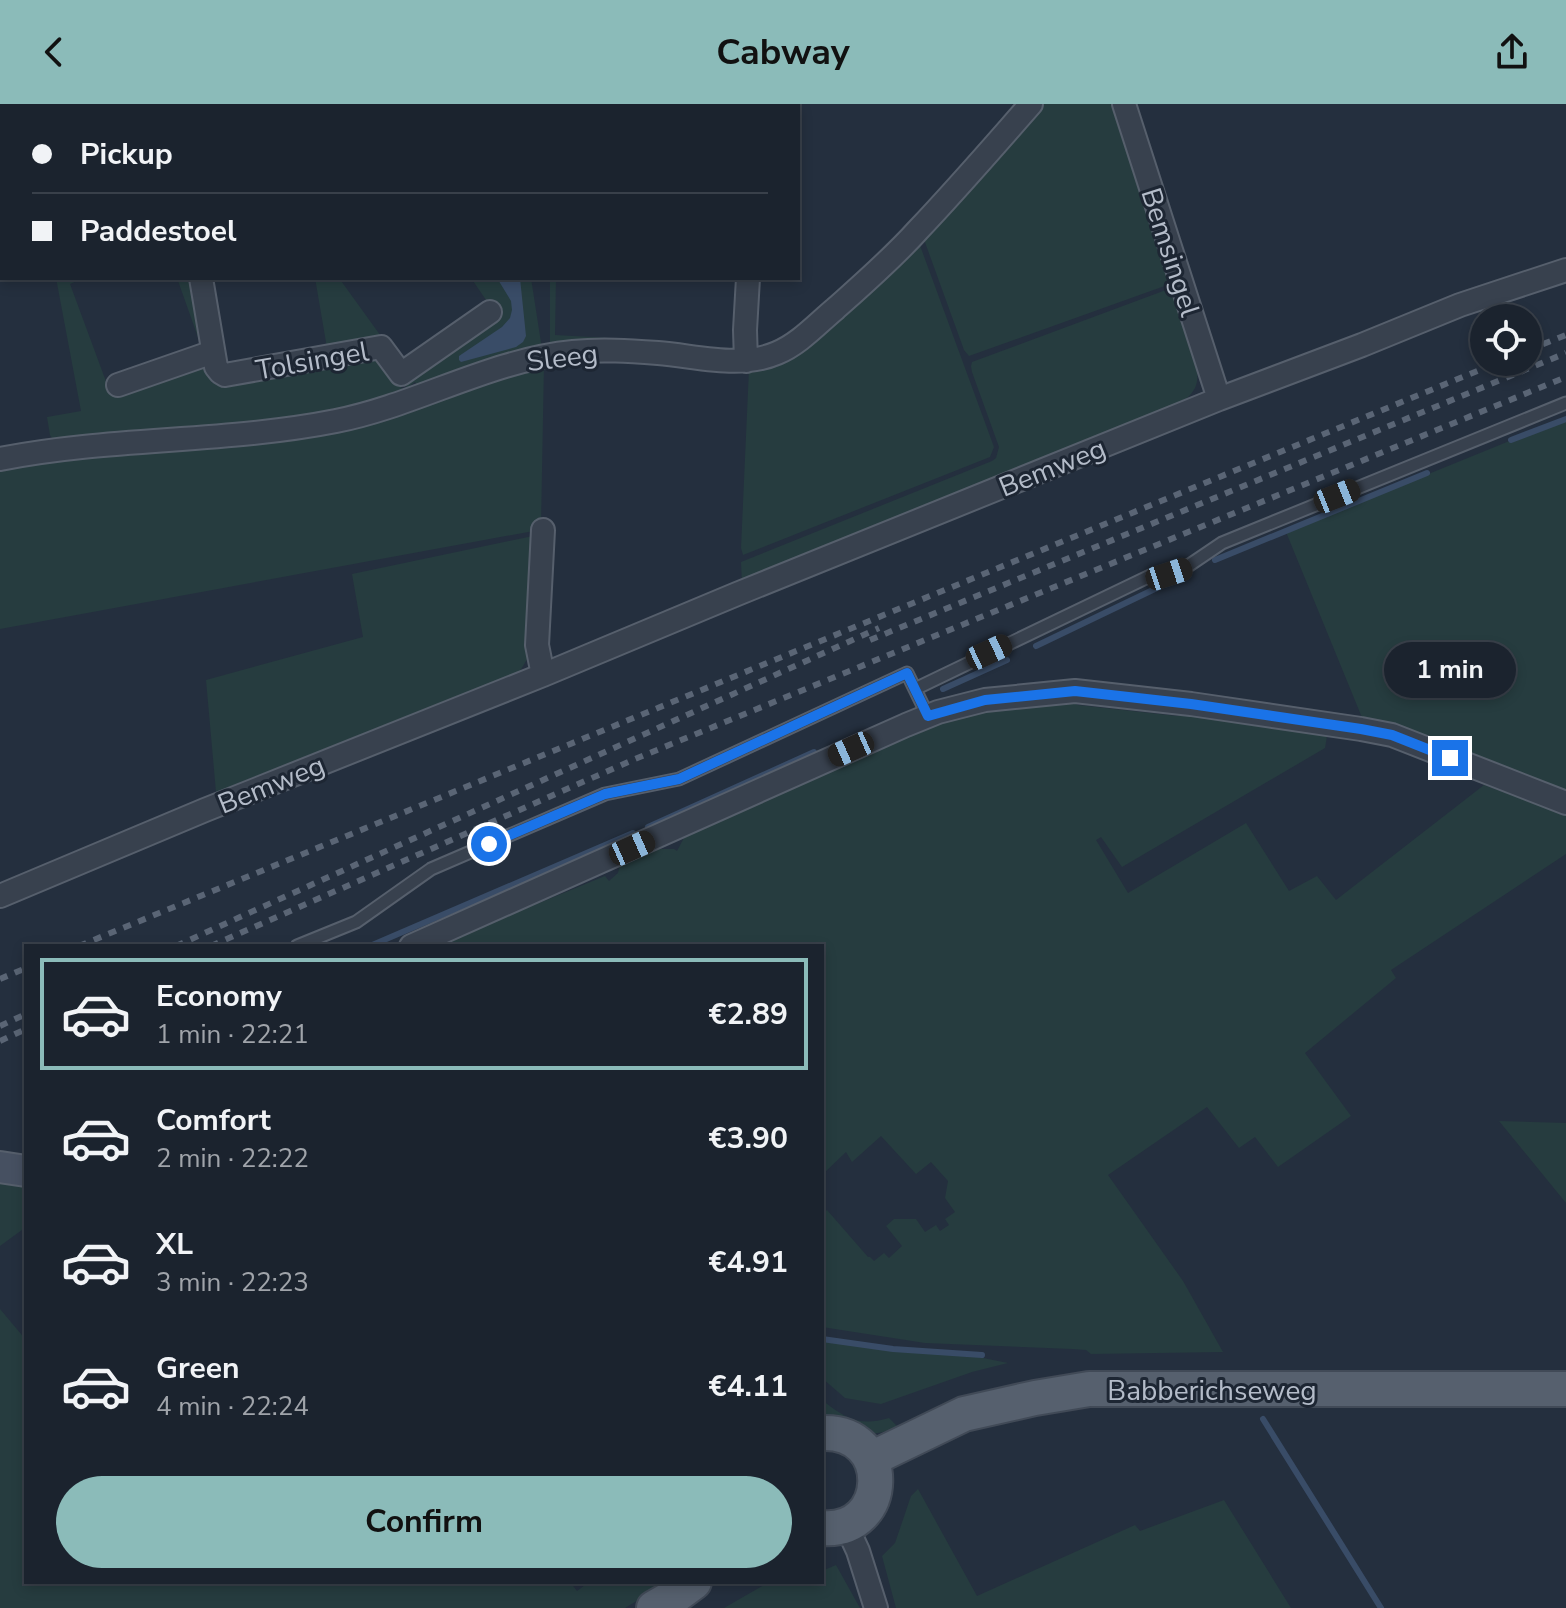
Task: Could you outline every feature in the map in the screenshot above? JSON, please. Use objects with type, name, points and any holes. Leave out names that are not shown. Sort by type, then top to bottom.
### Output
[{"type":"main road","name":"Babberichseweg","points":[[871,1459],[964,1414],[1089,1389],[1566,1389]]},
{"type":"main road","points":[[824,1433],[834,1432],[849,1437],[862,1446],[876,1474],[870,1505],[860,1517],[834,1527]]},
{"type":"main road","points":[[654,1608],[691,1584]]},
{"type":"street","name":"Sleeg","points":[[0,459],[57,449],[301,428],[380,409],[527,360],[576,352],[644,352],[746,361],[764,358],[793,344],[918,232],[1031,104]]},
{"type":"street","name":"Bemsingel","points":[[1124,104],[1219,399]]},
{"type":"street","name":"Bemweg","points":[[0,896],[1219,399],[1460,305],[1566,270]]},
{"type":"street","name":"Tolsingel","points":[[201,280],[216,367],[225,375],[381,347],[401,374],[490,312]]},
{"type":"street","points":[[746,361],[748,280]]},
{"type":"street","name":"Tolsingel","points":[[118,385],[213,352]]},
{"type":"street","points":[[543,530],[537,645],[543,675]]},
{"type":"street","points":[[415,944],[928,716],[985,700],[1075,691],[1361,729],[1392,735],[1566,803]]},
{"type":"street","points":[[0,1167],[24,1171]]},
{"type":"street","points":[[834,1527],[858,1551],[876,1608]]},
{"type":"lane","points":[[915,689],[1150,576],[1185,568],[1222,543],[1566,403]]},
{"type":"lane","points":[[302,944],[356,922],[431,869],[605,794],[679,779],[907,673],[928,716]]},
{"type":"green space","points":[[1039,104],[1114,104],[1173,283],[969,356],[964,350],[922,234]]},
{"type":"green space","points":[[918,240],[994,447],[990,457],[743,555],[749,369]]},
{"type":"green space","points":[[56,280],[79,280],[70,284],[111,395],[202,363],[208,366],[212,383],[375,355],[381,358],[405,393],[328,416],[53,440],[47,417],[81,411]]},
{"type":"green space","points":[[178,280],[193,280],[204,342],[200,343]]},
{"type":"green space","points":[[315,280],[340,280],[383,339],[327,348]]},
{"type":"green space","points":[[472,280],[531,280],[542,349],[419,387],[415,382],[407,388],[403,382],[497,316]]},
{"type":"green space","points":[[550,280],[556,280],[555,335],[730,349],[739,342],[735,351],[550,347]]},
{"type":"green space","points":[[1174,287],[1197,367],[1195,388],[1176,406],[742,584],[741,562],[996,458],[999,447],[972,372],[972,362]]},
{"type":"green space","points":[[544,364],[539,530],[0,629],[0,464],[232,443]]},
{"type":"green space","points":[[1566,418],[1566,793],[1363,720],[1286,532]]},
{"type":"green space","points":[[533,536],[529,656],[520,671],[216,792],[206,680],[363,637],[352,574]]},
{"type":"green space","points":[[1068,700],[1078,705],[1325,727],[1328,730],[1325,748],[1122,867],[1101,837],[1096,840],[1128,893],[1246,823],[1289,891],[1317,876],[1336,900],[1484,785],[1566,815],[1566,854],[1391,970],[1396,978],[1305,1053],[1351,1116],[1278,1167],[1255,1137],[1239,1148],[1207,1107],[1108,1175],[1183,1281],[1223,1352],[1091,1354],[1086,1350],[1072,1349],[925,1343],[824,1327],[824,1213],[827,1210],[874,1261],[884,1253],[889,1258],[902,1246],[886,1226],[894,1219],[916,1219],[925,1232],[936,1225],[940,1231],[949,1225],[945,1219],[955,1212],[945,1198],[948,1181],[931,1162],[916,1174],[881,1136],[852,1162],[846,1152],[824,1173],[824,944],[439,944],[605,876],[609,881],[618,873],[620,864],[655,849],[677,851],[686,834],[893,736],[970,713]]},
{"type":"green space","points":[[1499,1121],[1566,1123],[1566,1203]]},
{"type":"green space","points":[[0,1183],[24,1184],[24,1228],[0,1246]]},
{"type":"green space","points":[[0,1309],[24,1338],[24,1584],[572,1584],[577,1591],[586,1584],[665,1584],[625,1608],[0,1608]]},
{"type":"green space","points":[[824,1339],[1008,1363],[972,1372],[881,1404],[845,1398],[824,1380]]},
{"type":"green space","points":[[824,1402],[853,1419],[869,1422],[889,1418],[898,1427],[868,1434],[824,1424]]},
{"type":"green space","points":[[918,1489],[977,1596],[1135,1525],[1140,1531],[1224,1500],[1291,1608],[896,1608],[882,1556],[895,1543],[911,1496]]},
{"type":"green space","points":[[836,1565],[860,1608],[724,1608],[766,1584],[824,1584],[824,1570]]},
{"type":"water","points":[[498,280],[520,280],[526,336],[523,342],[516,347],[461,362],[459,356],[502,327],[510,318],[511,301]]},
{"type":"waterway","points":[[1511,440],[1566,419]]},
{"type":"waterway","points":[[1215,560],[1427,473]]},
{"type":"waterway","points":[[1036,646],[1161,586]]},
{"type":"waterway","points":[[943,689],[1007,660]]},
{"type":"waterway","points":[[648,827],[814,752]]},
{"type":"waterway","points":[[375,944],[633,833]]},
{"type":"waterway","points":[[824,1339],[893,1349],[982,1355]]},
{"type":"waterway","points":[[1263,1419],[1381,1608]]},
{"type":"railway","points":[[1542,344],[1566,335]]},
{"type":"railway","points":[[870,640],[1566,353]]},
{"type":"railway","points":[[84,944],[1470,374]]},
{"type":"railway","points":[[216,944],[635,759],[1566,377]]},
{"type":"railway","points":[[180,944],[879,628]]},
{"type":"railway","points":[[0,979],[24,969]]},
{"type":"railway","points":[[0,1026],[24,1015]]},
{"type":"railway","points":[[0,1041],[24,1030]]},
{"type":"route","points":[[489,844],[605,794],[679,779],[907,673],[928,716],[985,700],[1075,691],[1361,729],[1392,735],[1450,758]]}]
